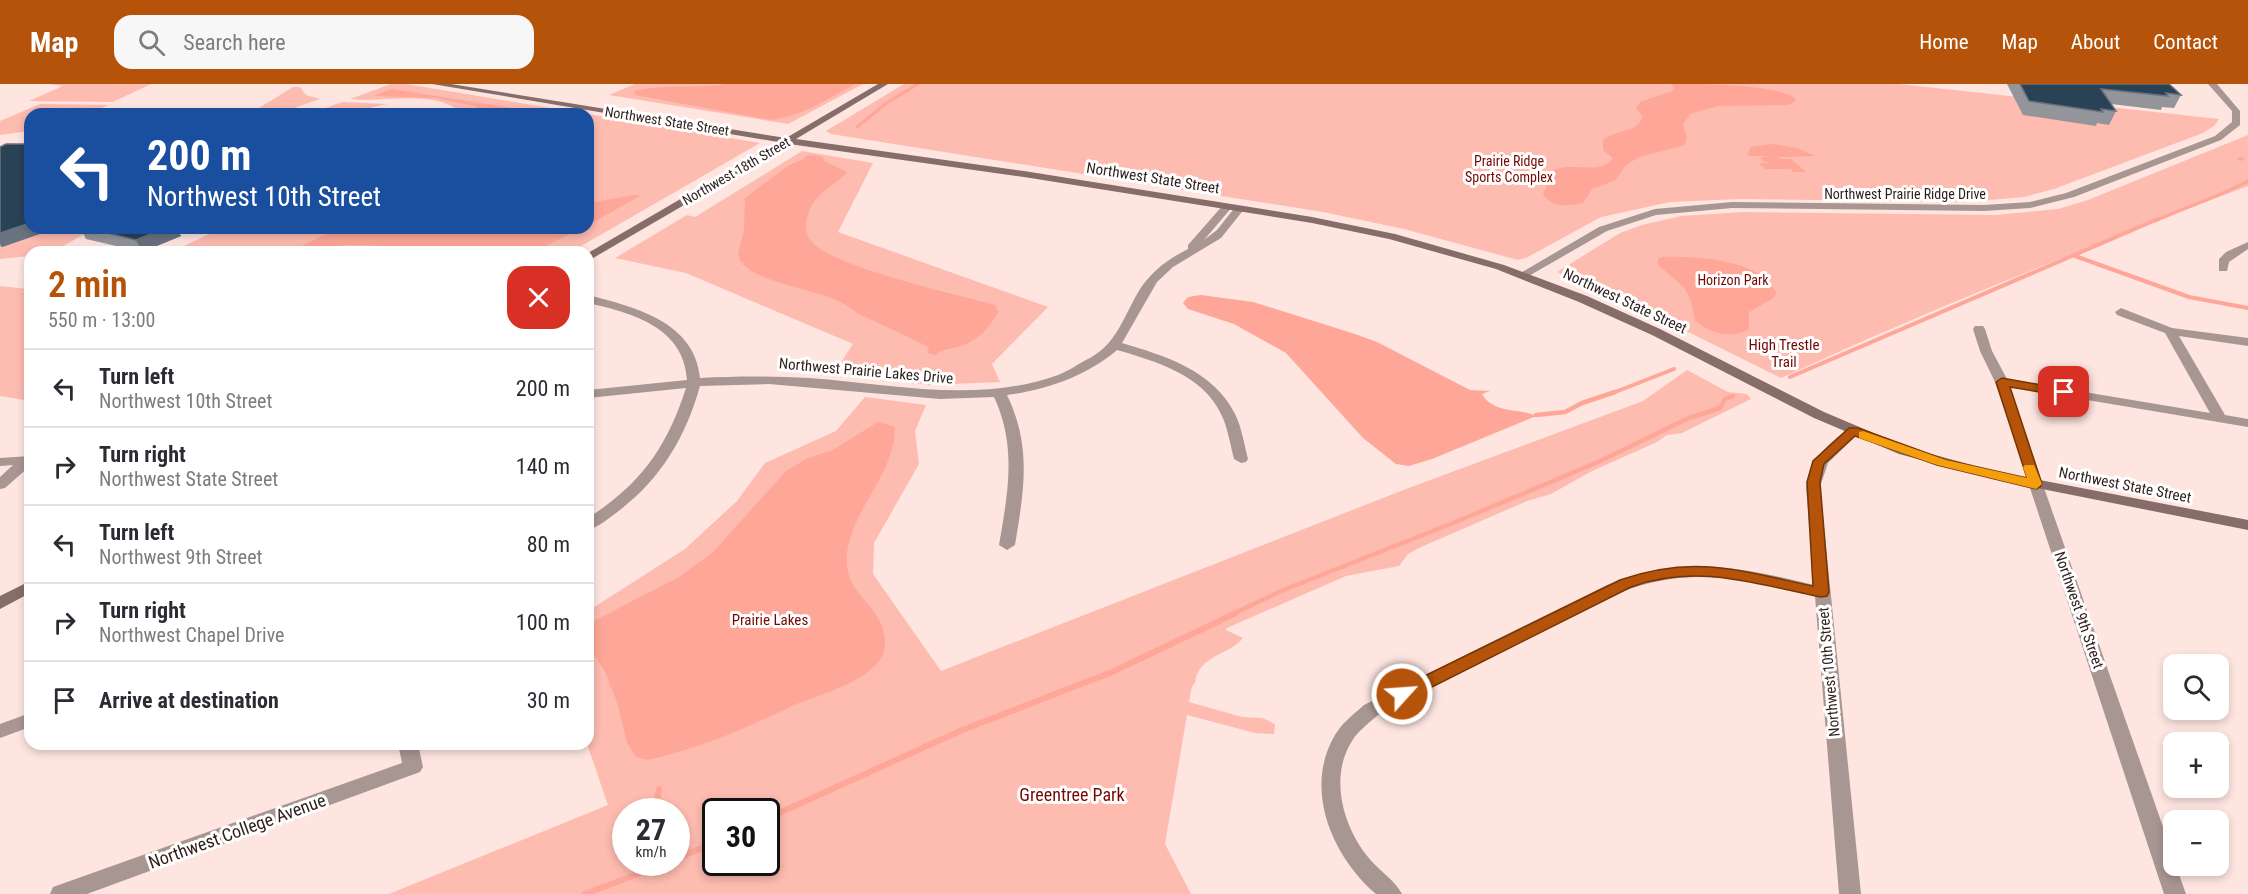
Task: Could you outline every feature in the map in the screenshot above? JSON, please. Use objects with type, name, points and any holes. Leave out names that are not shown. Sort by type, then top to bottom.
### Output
[{"type":"main road","name":"Northwest State Street","points":[[436,84],[584,108]]},
{"type":"main road","name":"Northwest State Street","points":[[487,84],[970,166],[1240,208],[1391,236],[1523,275],[1620,314],[1854,431],[1932,460],[2036,484],[2248,525]]},
{"type":"main road","name":"Northwest 18th Street","points":[[594,254],[884,84]]},
{"type":"main road","name":"Northwest State Street","points":[[594,110],[891,157],[970,166]]},
{"type":"main road","points":[[0,603],[24,589]]},
{"type":"street","name":"Northwest Prairie Ridge Drive","points":[[1523,275],[1610,225],[1674,209],[1732,206],[1984,208],[2030,205],[2061,198],[2218,138],[2233,129],[2237,123],[2236,111],[2212,84]]},
{"type":"street","name":"Northwest Prairie Lakes Drive","points":[[1190,250],[1228,206]]},
{"type":"street","name":"Northwest Prairie Lakes Drive","points":[[594,393],[694,383],[787,381],[842,384],[924,395],[999,393],[1069,374],[1095,360],[1115,345],[1128,328],[1136,303],[1146,286],[1163,269],[1190,250],[1217,236],[1240,208]]},
{"type":"street","points":[[2223,269],[2223,261],[2230,254],[2248,245]]},
{"type":"street","points":[[594,301],[633,311],[668,330],[685,349],[694,383],[681,426],[670,451],[634,490],[594,520]]},
{"type":"street","points":[[2121,312],[2170,331],[2248,342]]},
{"type":"street","name":"Northwest 9th Street","points":[[1979,328],[1986,351],[2002,382],[2175,894]]},
{"type":"street","points":[[2170,331],[2220,418]]},
{"type":"street","points":[[1115,345],[1163,360],[1188,373],[1209,389],[1228,415],[1241,459]]},
{"type":"street","points":[[2002,382],[2248,423]]},
{"type":"street","points":[[999,393],[1017,442],[1019,463],[1007,545]]},
{"type":"street","name":"Northwest 10th Street","points":[[1850,894],[1821,592],[1814,476],[1821,458],[1854,431]]},
{"type":"street","points":[[0,462],[24,460]]},
{"type":"street","points":[[0,485],[24,464]]},
{"type":"street","points":[[1392,894],[1371,876],[1346,842],[1331,794],[1331,773],[1338,749],[1355,724],[1371,710],[1613,589],[1652,574],[1684,570],[1716,571],[1821,592]]},
{"type":"street","points":[[0,731],[24,722]]},
{"type":"street","name":"Northwest College Avenue","points":[[61,894],[413,766],[409,750]]},
{"type":"green space","points":[[49,84],[151,84],[113,102],[29,101],[63,86]]},
{"type":"green space","points":[[391,84],[406,84],[551,108],[454,108],[425,99],[350,99]]},
{"type":"green space","points":[[635,84],[863,84],[788,124],[609,95]]},
{"type":"green space","name":"Prairie Ridge Sports Complex","points":[[904,84],[1899,84],[2219,119],[2214,126],[2203,133],[2054,189],[2024,197],[1966,202],[1739,199],[1670,202],[1601,217],[1526,258],[1518,260],[1404,229],[1323,212],[831,134],[826,131]]},
{"type":"green space","points":[[293,87],[300,87],[306,95],[320,99],[294,108],[259,108]]},
{"type":"green space","points":[[342,102],[387,104],[369,108],[326,108]]},
{"type":"green space","points":[[40,104],[108,105],[102,108],[31,108]]},
{"type":"green space","points":[[24,111],[24,132],[0,135],[0,121]]},
{"type":"green space","points":[[594,115],[760,143],[581,246],[184,246],[209,234],[594,234]]},
{"type":"green space","name":"Horizon Park","points":[[2248,135],[2248,186],[2013,278],[1897,326],[1781,378],[1666,321],[1557,272],[1620,233],[1642,225],[1681,216],[1744,212],[1996,215],[2058,209],[2088,200]]},
{"type":"green space","points":[[802,151],[873,163],[838,232],[1048,307],[992,364],[1000,382],[929,385],[834,373],[853,344],[686,273],[615,258],[687,215],[695,217]]},
{"type":"green space","points":[[38,234],[84,234],[63,246],[24,246],[24,257],[0,259],[0,246]]},
{"type":"green space","points":[[0,286],[24,288],[24,291],[18,293],[24,292],[24,400],[0,396]]},
{"type":"green space","name":"Greentree Park","points":[[1687,370],[1728,392],[1747,394],[1751,399],[1682,433],[1667,435],[1657,442],[1590,472],[1551,494],[1527,501],[1419,548],[1408,554],[1399,566],[1346,576],[1227,628],[1226,630],[1243,638],[1202,667],[1192,686],[1189,702],[1242,717],[1262,718],[1275,724],[1274,734],[1255,733],[1187,715],[1165,844],[1191,894],[389,894],[608,805],[589,750],[594,750],[594,607],[685,549],[737,501],[765,463],[836,431],[865,397],[926,405],[915,431],[919,464],[874,543],[873,574],[941,671],[1406,489],[1643,401]]},
{"type":"shaded area","points":[[726,84],[855,84],[804,111],[771,120],[635,95],[635,91],[646,89]]},
{"type":"shaded area","points":[[1671,84],[1768,89],[1794,97],[1796,101],[1788,105],[1718,106],[1690,114],[1683,125],[1687,138],[1685,145],[1639,157],[1626,165],[1616,180],[1592,189],[1583,203],[1561,205],[1546,199],[1543,194],[1546,188],[1545,180],[1551,172],[1559,168],[1588,168],[1607,164],[1613,158],[1603,150],[1603,140],[1638,125],[1642,115],[1636,109],[1640,102],[1672,91],[1674,88]]},
{"type":"shaded area","points":[[391,89],[512,108],[477,108],[435,98],[374,96]]},
{"type":"shaded area","points":[[1773,144],[1797,148],[1815,156],[1778,157],[1791,159],[1806,172],[1794,172],[1790,169],[1765,169],[1759,163],[1774,163],[1764,162],[1760,158],[1767,156],[1747,154],[1751,147]]},
{"type":"shaded area","points":[[805,156],[823,157],[824,161],[847,172],[817,198],[809,211],[806,225],[811,241],[823,251],[843,261],[897,279],[995,305],[998,312],[984,332],[963,345],[935,355],[927,353],[929,347],[831,298],[767,278],[742,264],[745,263],[741,262],[738,254],[744,231],[745,198],[789,165],[804,159]]},
{"type":"shaded area","points":[[635,195],[640,196],[594,222],[594,202]]},
{"type":"shaded area","points":[[326,234],[569,234],[546,246],[303,245]]},
{"type":"shaded area","points":[[1662,257],[1700,258],[1739,265],[1761,275],[1777,293],[1772,299],[1749,312],[1749,329],[1735,334],[1721,334],[1695,321],[1691,301],[1684,287],[1658,265],[1658,259]]},
{"type":"shaded area","points":[[1201,295],[1253,302],[1355,334],[1377,342],[1470,390],[1490,391],[1482,394],[1493,405],[1536,416],[1432,459],[1409,466],[1396,464],[1363,438],[1286,353],[1234,324],[1188,309],[1183,303],[1188,297]]},
{"type":"shaded area","name":"Prairie Lakes","points":[[878,422],[895,427],[888,460],[857,521],[847,553],[847,568],[851,580],[878,618],[883,629],[885,642],[882,655],[874,667],[862,676],[756,723],[691,748],[648,760],[636,757],[627,743],[618,705],[605,672],[594,655],[594,621],[679,577],[713,552],[786,471],[808,458],[833,450]]},
{"type":"building","points":[[2020,84],[2169,84],[2181,95],[2166,93],[2168,96],[2101,89],[2116,111],[2101,109],[2103,112],[2029,101]]},
{"type":"building","points":[[6,144],[24,144],[24,225],[0,233],[0,147]]},
{"type":"building","points":[[112,234],[150,234],[136,240]]},
{"type":"waterway","points":[[857,127],[888,102],[918,84]]},
{"type":"waterway","points":[[2155,221],[2248,181]]},
{"type":"waterway","points":[[1790,377],[2158,219]]},
{"type":"waterway","points":[[2075,256],[2189,297],[2248,308]]},
{"type":"waterway","points":[[1610,394],[1674,369]]},
{"type":"waterway","points":[[1536,415],[1565,412],[1582,403],[1615,392]]},
{"type":"waterway","points":[[1233,614],[1281,591],[1458,521],[1598,462],[1689,418],[1720,408],[1725,399],[1733,396]]},
{"type":"waterway","points":[[780,813],[960,731],[1112,672],[1236,613]]},
{"type":"waterway","points":[[657,798],[659,789]]},
{"type":"waterway","points":[[690,853],[702,848]]},
{"type":"waterway","points":[[585,894],[632,876]]},
{"type":"slow traffic","points":[[1863,435],[1942,463],[2036,484],[2029,467]]},
{"type":"route","points":[[1402,694],[1626,583],[1652,574],[1684,570],[1730,572],[1821,592],[1813,482],[1815,469],[1821,458],[1830,450],[1854,431],[1887,445],[1942,463],[2036,484],[2002,382],[2064,392]]},
{"type":"park label","name":"High Trestle Trail","points":[[1784,354]]}]
